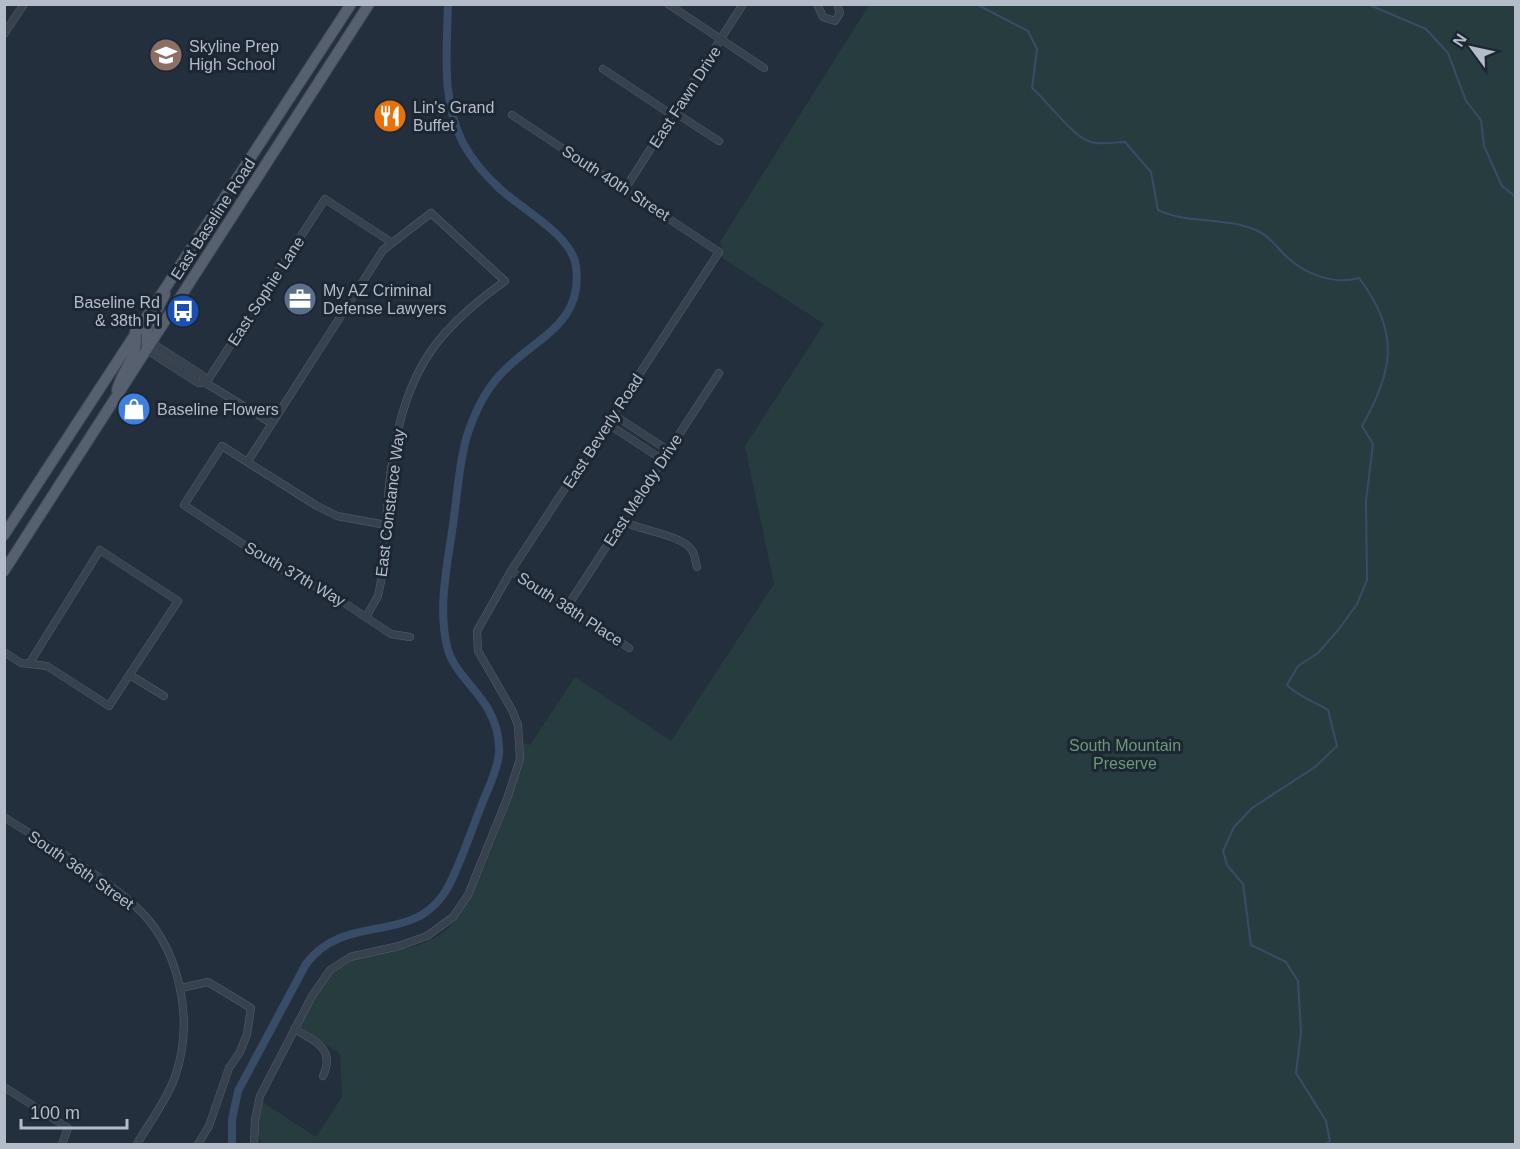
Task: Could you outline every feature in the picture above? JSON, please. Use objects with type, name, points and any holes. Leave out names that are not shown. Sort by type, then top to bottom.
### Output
[{"type":"main road","name":"East Baseline Road","points":[[4,571],[114,401],[168,280],[351,4]]},
{"type":"main road","name":"East Baseline Road","points":[[4,535],[48,468],[141,341],[369,4]]},
{"type":"main road","points":[[338,25],[350,34]]},
{"type":"main road","points":[[48,468],[64,478]]},
{"type":"street","points":[[4,34],[24,4]]},
{"type":"street","points":[[668,4],[764,68]]},
{"type":"street","name":"East Fawn Drive","points":[[626,189],[743,4]]},
{"type":"street","points":[[817,4],[823,17],[829,21],[839,18],[837,4]]},
{"type":"street","points":[[603,69],[719,141]]},
{"type":"street","name":"South 40th Street","points":[[512,115],[719,252]]},
{"type":"street","name":"East Sophie Lane","points":[[206,383],[325,199],[391,242]]},
{"type":"street","name":"East Constance Way","points":[[366,616],[378,596],[394,447],[405,404],[424,362],[444,333],[470,307],[505,280],[431,213],[391,242]]},
{"type":"street","points":[[386,525],[337,516],[317,506],[248,461],[391,242]]},
{"type":"street","name":"East Beverly Road","points":[[254,1144],[255,1120],[260,1096],[324,977],[339,962],[350,957],[399,946],[428,936],[453,917],[468,895],[507,799],[520,759],[520,741],[512,710],[478,651],[477,631],[511,571],[719,252]]},
{"type":"street","points":[[141,341],[202,375],[206,383]]},
{"type":"street","points":[[141,341],[198,383],[206,383],[271,423]]},
{"type":"street","points":[[180,371],[184,364]]},
{"type":"street","name":"East Melody Drive","points":[[567,607],[719,373]]},
{"type":"street","points":[[614,415],[669,451]]},
{"type":"street","points":[[608,424],[663,459]]},
{"type":"street","name":"South 37th Way","points":[[248,461],[222,446],[184,505],[282,570],[334,596],[391,634],[410,637]]},
{"type":"street","points":[[622,521],[637,529],[686,544],[693,551],[697,567]]},
{"type":"street","points":[[4,652],[21,663],[29,664],[47,666],[109,706],[178,601],[100,550],[29,664]]},
{"type":"street","name":"South 38th Place","points":[[511,571],[629,648]]},
{"type":"street","points":[[130,675],[164,696]]},
{"type":"street","name":"South 36th Street","points":[[4,817],[134,905],[160,938],[181,988]]},
{"type":"street","points":[[137,1144],[163,1102],[175,1077],[183,1047],[181,988],[208,982],[251,1008],[243,1043],[229,1068],[209,1126],[198,1144]]},
{"type":"street","points":[[294,1029],[325,1050],[329,1056],[323,1076]]},
{"type":"street","points":[[4,1087],[68,1128],[62,1144]]},
{"type":"green space","name":"South Mountain Preserve","points":[[869,5],[1515,5],[1515,1144],[261,1144],[257,1130],[261,1101],[316,1137],[342,1097],[340,1054],[299,1026],[316,994],[339,966],[359,957],[426,942],[452,924],[463,909],[486,864],[514,785],[523,743],[530,745],[575,677],[671,741],[774,584],[745,446],[824,324],[724,259],[721,255],[723,252],[720,242]]},
{"type":"waterway","points":[[232,1144],[232,1120],[238,1091],[306,964],[323,947],[341,937],[400,924],[418,917],[435,905],[458,867],[498,761],[499,742],[493,720],[483,701],[454,663],[444,630],[445,581],[460,466],[470,428],[489,389],[513,362],[564,317],[572,303],[576,286],[576,266],[572,255],[556,233],[494,183],[463,143],[456,127],[448,93],[448,4]]},
{"type":"waterway","points":[[976,4],[1028,31],[1037,49],[1032,88],[1068,126],[1084,139],[1099,143],[1125,142],[1151,172],[1158,210],[1183,218],[1248,227],[1264,234],[1303,269],[1331,279],[1359,278],[1381,316],[1388,351],[1386,369],[1381,387],[1362,426],[1373,444],[1366,501],[1367,580],[1357,604],[1339,629],[1318,653],[1298,666],[1287,685],[1301,696],[1328,710],[1337,746],[1315,767],[1252,808],[1234,827],[1223,851],[1227,865],[1243,884],[1251,945],[1286,962],[1298,981],[1301,1032],[1296,1073],[1326,1121],[1330,1141],[1325,1144]]},
{"type":"waterway","points":[[1367,4],[1426,29],[1448,53],[1466,101],[1481,120],[1484,146],[1502,186],[1516,197]]},
{"type":"place","name":"Skyline Prep High School","points":[[166,55]]},
{"type":"place","name":"Lin's Grand Buffet","points":[[390,116]]},
{"type":"place","name":"My AZ Criminal Defense Lawyers","points":[[300,299]]},
{"type":"place","name":"Baseline Rd & 38th Pl","points":[[183,311]]},
{"type":"place","name":"Baseline Flowers","points":[[134,409]]}]
